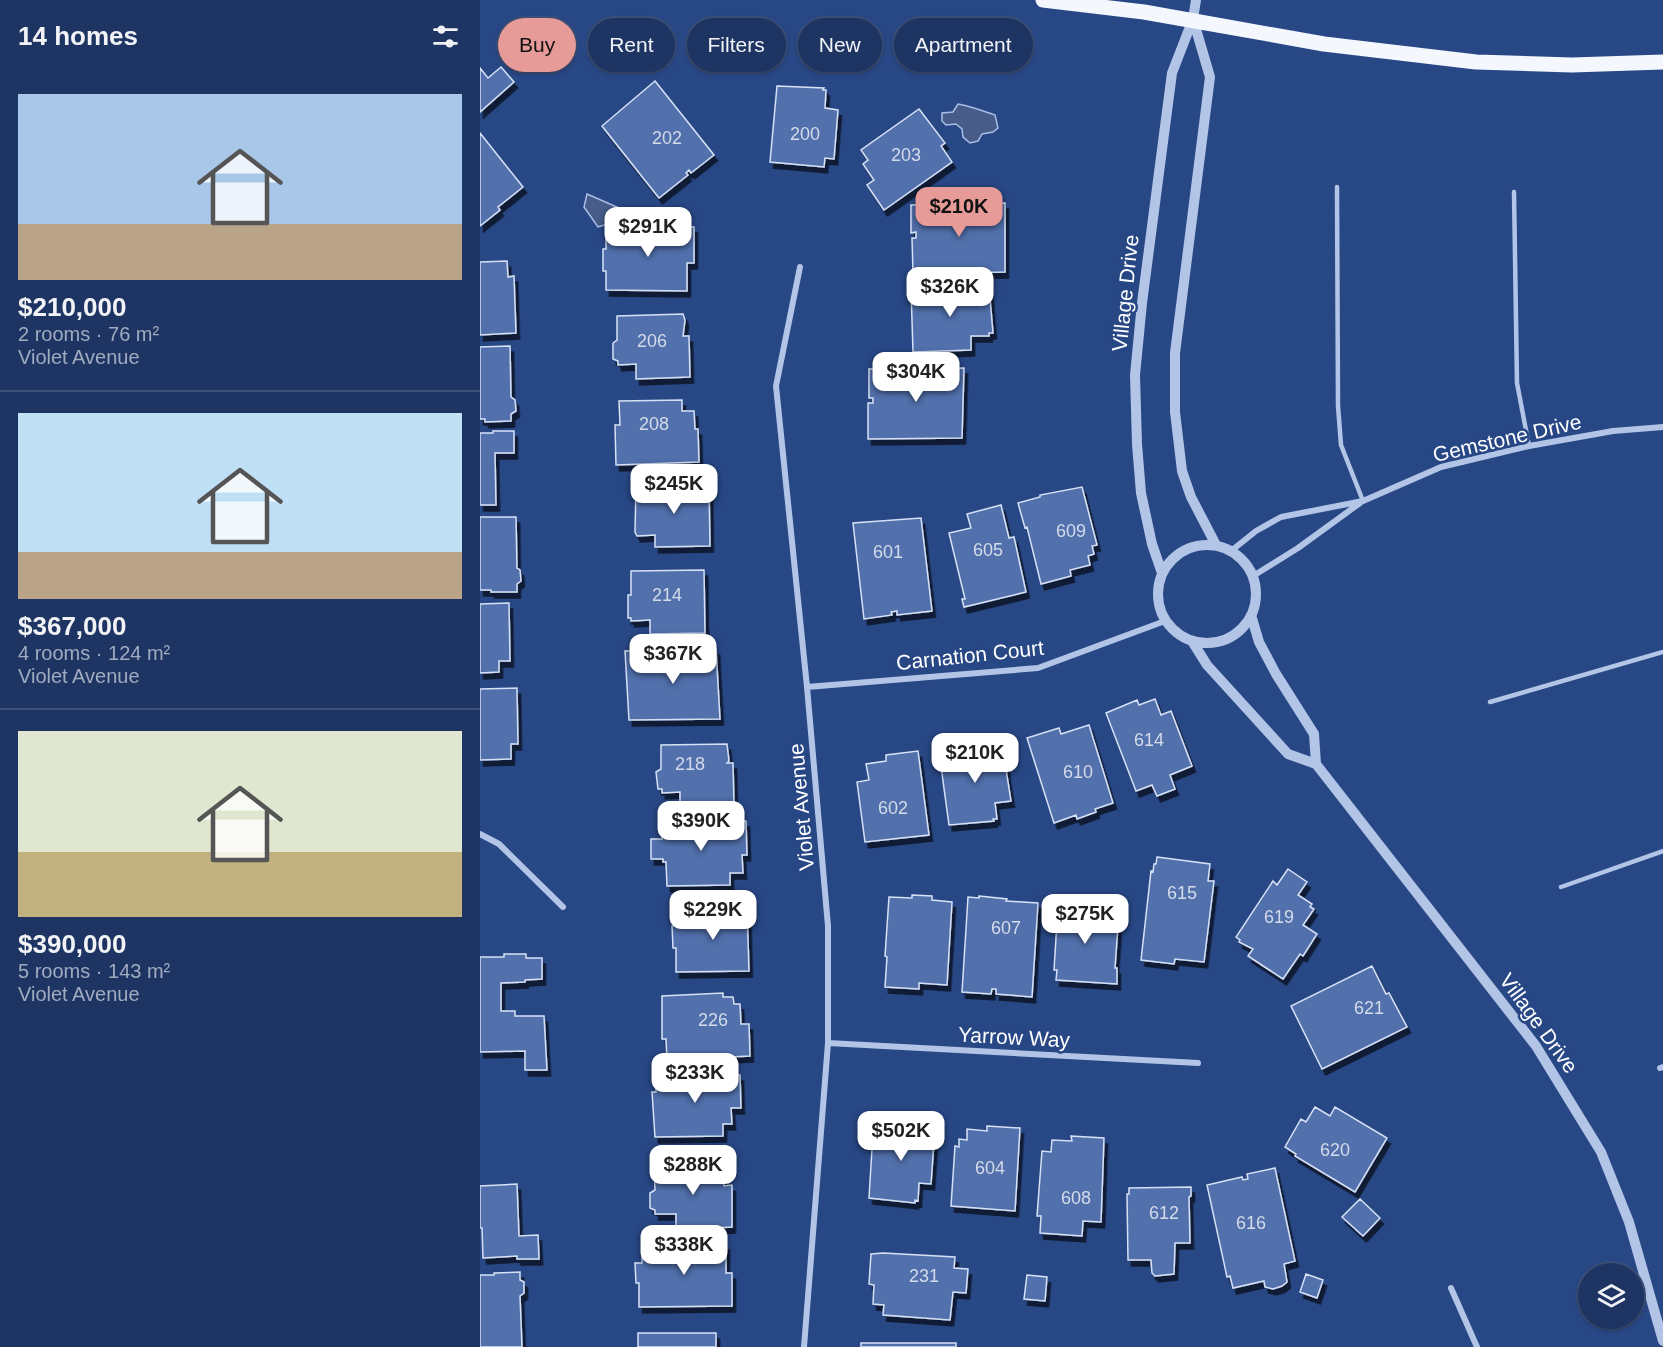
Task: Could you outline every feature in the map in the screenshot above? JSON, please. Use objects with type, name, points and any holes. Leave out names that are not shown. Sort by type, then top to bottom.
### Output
[{"type":"main road","points":[[1043,0],[1193,19],[1324,44],[1476,62],[1572,65],[1663,62]]},
{"type":"street","name":"Village Drive","points":[[1162,573],[1152,544],[1142,493],[1137,444],[1135,375],[1142,303],[1172,73],[1193,19],[1196,0]]},
{"type":"street","name":"Village Drive","points":[[1193,19],[1210,77],[1175,353],[1175,412],[1182,471],[1191,497],[1216,545]]},
{"type":"street","name":"Violet Avenue","points":[[800,267],[776,386],[807,687],[828,926],[828,1043],[804,1347]]},
{"type":"street","name":"Gemstone Drive","points":[[1252,576],[1298,548],[1363,501],[1441,467],[1528,446],[1613,431],[1663,427]]},
{"type":"street","name":"Gemstone Drive","points":[[1231,551],[1256,531],[1281,517],[1363,501]]},
{"type":"street","points":[[1203,544],[1216,545],[1231,551],[1244,561],[1256,589],[1256,602],[1244,627],[1233,636],[1220,642],[1206,644],[1192,642],[1177,634],[1165,621],[1159,606],[1158,589],[1162,573],[1169,562],[1184,550],[1203,544]]},
{"type":"street","points":[[1192,642],[1207,665],[1288,754],[1316,764],[1314,734],[1276,674],[1259,642],[1251,615]]},
{"type":"street","name":"Carnation Court","points":[[807,687],[1038,668],[1165,621]]},
{"type":"street","name":"Village Drive","points":[[1316,764],[1536,1046],[1600,1152],[1629,1222],[1663,1341]]},
{"type":"street","points":[[480,834],[499,844],[563,908]]},
{"type":"street","name":"Yarrow Way","points":[[828,1043],[1198,1063]]},
{"type":"street","points":[[1451,1288],[1477,1347]]},
{"type":"lane","points":[[1337,187],[1338,406],[1341,445],[1363,501]]},
{"type":"lane","points":[[1514,192],[1517,383],[1528,446]]},
{"type":"lane","points":[[1490,702],[1663,652]]},
{"type":"lane","points":[[1561,886],[1663,851]]},
{"type":"water","points":[[958,104],[995,115],[998,128],[993,132],[982,134],[978,141],[970,143],[963,137],[962,129],[956,124],[946,125],[942,121],[942,113],[953,112]]},
{"type":"water","points":[[587,194],[626,211],[625,219],[598,227],[584,207]]},
{"type":"building","points":[[480,68],[488,78],[498,70],[498,72],[505,72],[514,82],[480,112]]},
{"type":"building","points":[[655,81],[714,155],[691,173],[689,170],[686,173],[688,175],[659,198],[602,126]]},
{"type":"building","points":[[777,86],[824,88],[823,90],[826,90],[825,108],[838,110],[834,159],[825,158],[824,167],[770,162]]},
{"type":"building","points":[[919,109],[945,143],[941,146],[952,162],[884,210],[867,185],[874,180],[863,164],[868,160],[861,150]]},
{"type":"building","points":[[480,133],[523,187],[498,207],[500,210],[480,226]]},
{"type":"building","points":[[1005,203],[1005,272],[913,274],[912,238],[916,238],[916,232],[911,233],[911,205]]},
{"type":"building","points":[[606,226],[694,227],[694,263],[687,263],[687,291],[606,290],[603,249],[606,249]]},
{"type":"building","points":[[507,261],[508,277],[514,276],[516,333],[480,335],[480,262]]},
{"type":"building","points":[[989,287],[993,333],[989,333],[989,336],[971,336],[971,350],[913,352],[911,289]]},
{"type":"building","points":[[683,314],[685,320],[683,336],[689,336],[690,377],[636,379],[636,364],[618,365],[618,361],[613,359],[613,343],[617,340],[617,316]]},
{"type":"building","points":[[510,346],[511,397],[515,400],[516,411],[511,414],[511,421],[485,422],[485,419],[480,419],[480,347]]},
{"type":"building","points":[[964,368],[962,438],[868,439],[868,403],[873,403],[873,398],[869,398],[869,369]]},
{"type":"building","points":[[682,400],[682,411],[694,411],[695,429],[698,429],[699,462],[616,465],[615,425],[620,425],[619,401]]},
{"type":"building","points":[[493,431],[514,431],[514,453],[495,453],[496,505],[480,505],[480,433],[493,433]]},
{"type":"building","points":[[709,486],[710,546],[655,547],[655,535],[637,536],[635,532],[636,487]]},
{"type":"building","points":[[1082,487],[1097,545],[1092,546],[1094,554],[1088,556],[1090,565],[1070,570],[1071,576],[1041,584],[1027,527],[1025,528],[1018,503],[1040,497],[1040,495]]},
{"type":"building","points":[[1001,505],[1009,538],[1014,537],[1026,592],[964,607],[962,599],[965,599],[949,533],[971,528],[967,514]]},
{"type":"building","points":[[480,517],[516,517],[517,568],[520,570],[521,581],[517,584],[517,592],[480,590]]},
{"type":"building","points":[[921,518],[932,611],[897,615],[897,611],[891,612],[892,615],[864,619],[853,523]]},
{"type":"building","points":[[704,570],[705,633],[650,634],[650,620],[631,621],[631,618],[628,618],[631,571]]},
{"type":"building","points":[[509,603],[510,661],[499,661],[499,672],[480,673],[480,604]]},
{"type":"building","points":[[716,649],[720,719],[629,720],[625,651]]},
{"type":"building","points":[[517,688],[518,744],[511,744],[511,759],[480,760],[480,689]]},
{"type":"building","points":[[1155,699],[1161,715],[1171,711],[1192,766],[1170,775],[1175,789],[1157,796],[1152,785],[1136,791],[1106,713],[1137,700],[1139,705]]},
{"type":"building","points":[[1089,725],[1113,803],[1095,809],[1096,812],[1077,819],[1076,815],[1054,823],[1027,738],[1059,728],[1061,734]]},
{"type":"building","points":[[727,744],[729,761],[727,763],[733,763],[734,806],[680,807],[680,792],[662,793],[662,789],[658,789],[656,772],[661,769],[661,745]]},
{"type":"building","points":[[1002,744],[1011,801],[995,803],[997,819],[993,819],[994,821],[949,825],[940,759],[943,758],[943,752]]},
{"type":"building","points":[[918,751],[929,835],[865,842],[857,782],[869,780],[866,764],[886,761],[886,755]]},
{"type":"building","points":[[746,821],[747,855],[742,855],[743,873],[730,873],[730,885],[667,886],[666,862],[663,862],[663,859],[651,859],[651,839],[662,839],[662,823]]},
{"type":"building","points":[[1157,857],[1210,864],[1208,881],[1214,881],[1204,962],[1175,959],[1174,964],[1141,960],[1151,871],[1153,872]]},
{"type":"building","points":[[1288,869],[1307,882],[1298,895],[1312,904],[1310,907],[1314,909],[1303,925],[1317,934],[1303,956],[1300,954],[1283,979],[1248,956],[1253,949],[1239,942],[1240,940],[1236,937],[1273,881],[1277,885]]},
{"type":"building","points":[[912,895],[932,896],[932,900],[952,902],[947,985],[919,983],[919,989],[885,987],[889,897],[912,898]]},
{"type":"building","points":[[979,896],[1038,903],[1032,997],[996,994],[996,989],[992,989],[991,994],[962,992],[968,897],[979,898]]},
{"type":"building","points":[[1082,904],[1107,907],[1106,925],[1118,926],[1115,968],[1117,968],[1117,984],[1056,980],[1057,970],[1054,970],[1058,905],[1082,906]]},
{"type":"building","points":[[747,908],[749,971],[676,972],[676,948],[673,948],[672,926],[693,923],[692,909]]},
{"type":"building","points":[[504,954],[526,954],[526,958],[542,958],[542,979],[501,983],[501,1011],[515,1011],[515,1016],[544,1016],[547,1070],[525,1070],[525,1051],[480,1052],[480,957],[504,957]]},
{"type":"building","points":[[1372,966],[1407,1027],[1322,1069],[1291,1006]]},
{"type":"building","points":[[723,993],[723,997],[733,997],[734,1004],[740,1004],[741,1024],[749,1024],[750,1056],[667,1060],[666,1039],[662,1039],[662,996]]},
{"type":"building","points":[[724,1072],[724,1075],[740,1075],[741,1108],[731,1108],[732,1124],[723,1124],[723,1136],[655,1137],[652,1092],[656,1092],[656,1075]]},
{"type":"building","points":[[1315,1107],[1330,1116],[1335,1107],[1387,1138],[1355,1192],[1295,1156],[1296,1154],[1285,1147],[1301,1119],[1306,1122]]},
{"type":"building","points":[[876,1125],[937,1129],[931,1184],[919,1183],[918,1201],[915,1200],[915,1203],[869,1198],[873,1132],[876,1132]]},
{"type":"building","points":[[987,1126],[1020,1128],[1015,1211],[951,1206],[955,1146],[959,1147],[959,1139],[967,1140],[967,1129],[987,1131]]},
{"type":"building","points":[[1071,1136],[1104,1138],[1101,1222],[1083,1221],[1082,1236],[1040,1233],[1041,1216],[1037,1216],[1042,1151],[1051,1152],[1052,1140],[1072,1141]]},
{"type":"building","points":[[721,1164],[724,1186],[732,1185],[732,1227],[676,1230],[676,1214],[655,1214],[655,1210],[650,1208],[650,1193],[655,1190],[654,1166]]},
{"type":"building","points":[[1275,1168],[1295,1261],[1284,1264],[1287,1282],[1282,1286],[1273,1289],[1265,1287],[1264,1281],[1233,1288],[1230,1276],[1227,1277],[1207,1185],[1242,1177],[1243,1180],[1248,1179],[1247,1174]]},
{"type":"building","points":[[517,1184],[519,1236],[538,1235],[539,1259],[517,1259],[517,1256],[483,1258],[480,1186]]},
{"type":"building","points":[[1191,1187],[1189,1197],[1190,1243],[1175,1243],[1174,1274],[1155,1276],[1152,1273],[1151,1260],[1128,1260],[1127,1194],[1129,1194],[1129,1188]]},
{"type":"building","points":[[1360,1199],[1380,1218],[1363,1236],[1342,1217]]},
{"type":"building","points":[[642,1244],[726,1244],[726,1273],[732,1273],[732,1306],[639,1307],[639,1283],[636,1283],[635,1263],[642,1263]]},
{"type":"building","points":[[871,1254],[955,1257],[954,1268],[968,1269],[966,1293],[953,1292],[950,1320],[883,1315],[884,1305],[873,1304],[874,1285],[869,1284]]},
{"type":"building","points":[[520,1272],[520,1280],[524,1282],[524,1293],[520,1296],[522,1347],[480,1347],[480,1275]]},
{"type":"building","points":[[1306,1274],[1323,1280],[1317,1298],[1300,1292]]},
{"type":"building","points":[[1027,1275],[1047,1277],[1045,1301],[1024,1299]]},
{"type":"building","points":[[638,1333],[716,1333],[716,1347],[638,1347]]},
{"type":"building","points":[[861,1343],[956,1343],[956,1347],[861,1347]]}]
